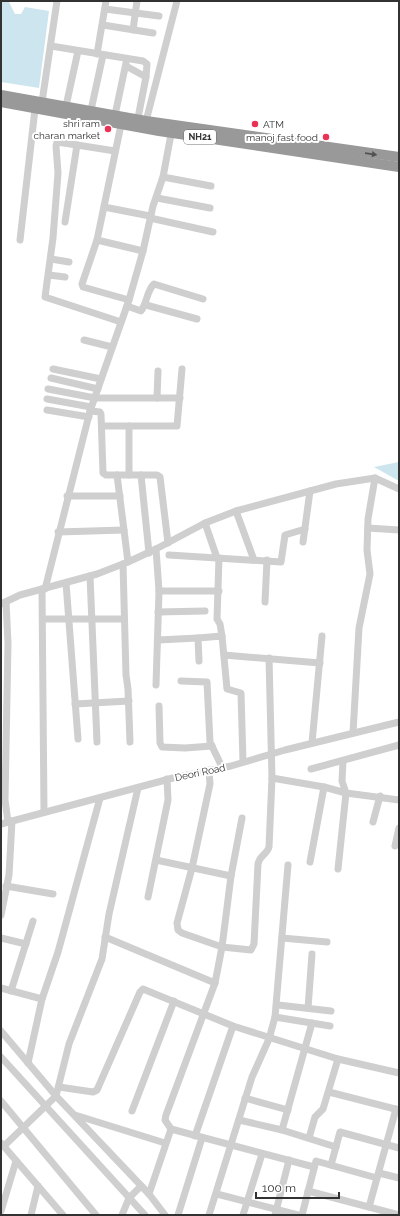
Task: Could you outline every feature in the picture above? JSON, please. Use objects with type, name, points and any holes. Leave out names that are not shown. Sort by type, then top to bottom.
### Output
[{"type":"highway","name":"NH21","points":[[1,95],[39,105],[119,118]]},
{"type":"highway","name":"NH21","points":[[1,102],[66,106],[91,110],[141,124],[399,167]]},
{"type":"highway","name":"NH21","points":[[172,129],[399,158]]},
{"type":"street","points":[[20,240],[39,105],[51,46],[57,1]]},
{"type":"street","points":[[91,110],[100,55],[106,1]]},
{"type":"street","points":[[133,30],[138,1]]},
{"type":"street","points":[[141,124],[177,1]]},
{"type":"street","points":[[105,9],[159,16]]},
{"type":"street","points":[[103,25],[153,33]]},
{"type":"street","points":[[51,46],[143,62],[146,64],[141,124]]},
{"type":"street","points":[[66,106],[78,51]]},
{"type":"street","points":[[127,59],[115,151],[104,207],[97,240],[82,284],[83,287],[128,303],[140,311],[146,305],[151,286],[154,284],[203,299]]},
{"type":"street","points":[[126,66],[146,77]]},
{"type":"street","points":[[44,812],[43,589],[94,398],[128,303],[143,252],[150,217],[163,177],[172,129]]},
{"type":"street","points":[[115,151],[57,142],[58,173],[51,259],[45,295],[47,299],[121,322]]},
{"type":"street","points":[[65,222],[76,145]]},
{"type":"street","points":[[163,177],[211,186]]},
{"type":"street","points":[[157,198],[210,208]]},
{"type":"street","points":[[104,207],[213,232]]},
{"type":"street","points":[[97,240],[143,252]]},
{"type":"street","points":[[51,259],[69,262]]},
{"type":"street","points":[[49,275],[65,277]]},
{"type":"street","points":[[146,305],[197,319]]},
{"type":"street","points":[[84,340],[112,347]]},
{"type":"street","points":[[53,369],[101,380]]},
{"type":"street","points":[[103,426],[177,426],[182,369]]},
{"type":"street","points":[[157,398],[158,371]]},
{"type":"street","points":[[51,378],[98,389]]},
{"type":"street","points":[[48,389],[94,398],[180,398]]},
{"type":"street","points":[[47,399],[90,412]]},
{"type":"street","points":[[47,410],[101,413],[103,426],[103,473],[106,475],[157,475],[161,479],[168,543]]},
{"type":"street","points":[[129,426],[129,475]]},
{"type":"street","points":[[117,475],[124,530],[126,563],[124,619],[130,742]]},
{"type":"street","points":[[141,475],[159,591],[156,686]]},
{"type":"street","points":[[1,915],[6,886],[7,822],[5,800],[8,643],[3,603],[20,595],[90,576],[126,563],[153,551],[205,522],[236,511],[336,484],[375,478],[399,489]]},
{"type":"street","points":[[353,734],[359,628],[370,574],[367,550],[368,528],[375,478]]},
{"type":"street","points":[[303,542],[310,491]]},
{"type":"street","points":[[67,496],[120,496]]},
{"type":"street","points":[[236,511],[254,560]]},
{"type":"street","points":[[205,522],[218,558],[219,591],[217,619],[220,624],[222,636],[226,689],[241,693],[243,762]]},
{"type":"street","points":[[170,555],[283,561],[285,535],[305,528]]},
{"type":"street","points":[[368,528],[399,530]]},
{"type":"street","points":[[58,532],[124,530]]},
{"type":"street","points":[[264,602],[267,560]]},
{"type":"street","points":[[90,576],[97,742]]},
{"type":"street","points":[[66,582],[78,739]]},
{"type":"street","points":[[159,591],[219,591]]},
{"type":"street","points":[[158,612],[205,611]]},
{"type":"street","points":[[43,619],[124,619]]},
{"type":"street","points":[[158,640],[222,636]]},
{"type":"street","points":[[312,743],[322,636]]},
{"type":"street","points":[[198,638],[199,661]]},
{"type":"street","points":[[224,655],[320,663]]},
{"type":"street","points":[[208,770],[210,784],[192,868],[177,923],[178,930],[182,933],[222,947],[251,950],[254,944],[258,864],[261,855],[267,852],[269,847],[272,778],[269,658]]},
{"type":"street","points":[[181,681],[206,682],[210,742],[222,768]]},
{"type":"street","points":[[75,704],[129,701]]},
{"type":"street","points":[[159,706],[160,743],[162,747],[185,748],[212,746]]},
{"type":"street","name":"Deori Road","points":[[7,822],[167,779],[222,768],[312,743],[399,722]]},
{"type":"street","points":[[311,769],[399,745]]},
{"type":"street","points":[[338,869],[346,793],[342,781],[343,761]]},
{"type":"street","points":[[272,778],[324,787],[346,793],[380,796],[399,800]]},
{"type":"street","points":[[148,897],[168,800],[167,779]]},
{"type":"street","points":[[310,862],[324,787]]},
{"type":"street","points":[[63,1215],[2,1144],[24,1127],[56,1096],[76,1022],[102,959],[105,938],[138,788]]},
{"type":"street","points":[[373,822],[380,796]]},
{"type":"street","points":[[28,1063],[42,999],[58,952],[100,798]]},
{"type":"street","points":[[242,818],[231,876],[222,947],[215,983],[165,1120],[171,1129],[230,1146],[314,1167]]},
{"type":"street","points":[[394,846],[399,829]]},
{"type":"street","points":[[156,860],[231,876]]},
{"type":"street","points":[[209,1215],[252,1077],[269,1039],[276,1016],[288,865]]},
{"type":"street","points":[[6,886],[54,894]]},
{"type":"street","points":[[11,991],[33,921]]},
{"type":"street","points":[[1,938],[26,944]]},
{"type":"street","points":[[105,938],[215,983]]},
{"type":"street","points":[[282,938],[327,942]]},
{"type":"street","points":[[308,1008],[312,954]]},
{"type":"street","points":[[1,988],[42,999]]},
{"type":"street","points":[[59,1086],[92,1092],[97,1090],[142,990],[174,1001],[203,1014],[269,1039],[338,1059],[399,1073]]},
{"type":"street","points":[[132,1111],[174,1001]]},
{"type":"street","points":[[278,1005],[331,1010]]},
{"type":"street","points":[[276,1016],[330,1026]]},
{"type":"street","points":[[282,1130],[312,1023]]},
{"type":"street","points":[[195,1136],[233,1026]]},
{"type":"street","points":[[1,1031],[56,1096],[149,1194],[165,1215]]},
{"type":"street","points":[[1,1057],[145,1215]]},
{"type":"street","points":[[309,1138],[315,1117],[323,1109],[338,1059]]},
{"type":"street","points":[[329,1092],[398,1110],[386,1145],[369,1207]]},
{"type":"street","points":[[245,1098],[288,1110]]},
{"type":"street","points":[[1,1101],[96,1215]]},
{"type":"street","points":[[75,1115],[165,1143]]},
{"type":"street","points":[[239,1120],[282,1130],[336,1147]]},
{"type":"street","points":[[149,1194],[171,1129]]},
{"type":"street","points":[[331,1165],[340,1132],[399,1148]]},
{"type":"street","points":[[178,1215],[202,1138]]},
{"type":"street","points":[[243,1215],[262,1154]]},
{"type":"street","points":[[276,1212],[289,1160]]},
{"type":"street","points":[[1,1211],[16,1161]]},
{"type":"street","points":[[302,1215],[316,1161],[378,1176],[399,1176]]},
{"type":"street","points":[[31,1215],[38,1186]]},
{"type":"street","points":[[122,1215],[129,1198],[141,1186]]},
{"type":"street","points":[[308,1191],[399,1215]]},
{"type":"street","points":[[216,1194],[276,1212],[298,1215]]},
{"type":"water","points":[[1,1],[9,2],[15,14],[21,14],[25,7],[49,11],[39,88],[1,82]]},
{"type":"water","points":[[399,462],[399,481],[374,467]]},
{"type":"place","name":"ATM","points":[[255,124]]},
{"type":"place","name":"shri ram charan market","points":[[108,129]]},
{"type":"place","name":"manoj fast food","points":[[326,137]]}]
